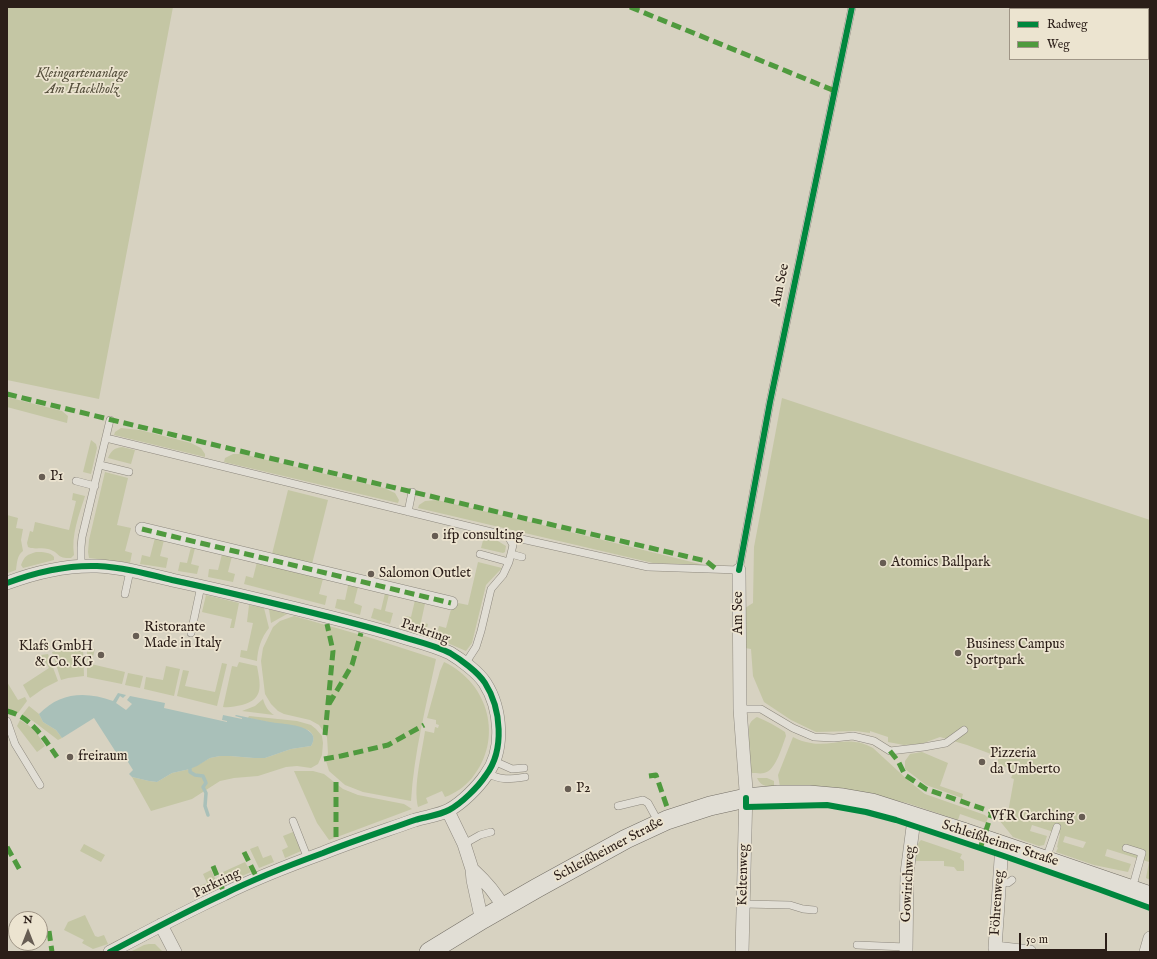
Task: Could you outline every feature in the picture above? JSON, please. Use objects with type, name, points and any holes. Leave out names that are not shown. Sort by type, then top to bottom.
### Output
[{"type":"street","points":[[142,529],[451,603]]},
{"type":"street","name":"Parkring","points":[[7,583],[30,574],[60,568],[96,566],[130,571],[201,586],[326,616],[393,634],[448,652],[465,664],[483,680],[495,708],[498,745],[491,767],[471,794],[448,811],[421,818],[251,881],[110,952]]},
{"type":"street","name":"Am See","points":[[739,570],[740,708],[746,798]]},
{"type":"street","name":"Schleißheimer Straße","points":[[430,952],[483,919],[626,838],[659,823],[710,806],[746,798],[778,795],[809,795],[843,798],[872,804],[1002,845],[1150,896]]},
{"type":"street","name":"Keltenweg","points":[[742,952],[746,798]]},
{"type":"street","points":[[448,811],[464,844],[472,870],[480,912],[483,919]]},
{"type":"street","name":"Gowirichweg","points":[[906,950],[907,873],[913,827],[917,817]]},
{"type":"street","name":"Föhrenweg","points":[[1002,845],[1006,880],[995,948],[1030,952]]},
{"type":"street","points":[[472,870],[491,888],[504,907]]},
{"type":"street","points":[[161,925],[175,952]]},
{"type":"street","points":[[1146,952],[1150,938]]},
{"type":"lane","name":"Am See","points":[[739,570],[771,395],[852,7]]},
{"type":"lane","points":[[82,566],[82,537],[110,420]]},
{"type":"lane","points":[[106,438],[508,536],[648,567],[739,570]]},
{"type":"lane","points":[[100,465],[129,472]]},
{"type":"lane","points":[[76,481],[95,486]]},
{"type":"lane","points":[[408,512],[412,492]]},
{"type":"lane","points":[[465,664],[476,647],[491,589],[504,575],[509,562],[513,545],[508,536]]},
{"type":"lane","points":[[480,554],[509,562]]},
{"type":"lane","points":[[511,554],[522,557]]},
{"type":"lane","points":[[125,594],[130,571]]},
{"type":"lane","points":[[191,633],[201,586]]},
{"type":"lane","points":[[740,708],[761,709],[793,728],[814,737],[834,738],[853,736],[874,741],[890,751],[946,743],[964,730]]},
{"type":"lane","points":[[7,721],[15,744],[40,785]]},
{"type":"lane","points":[[524,768],[512,769],[491,767],[491,775],[511,780],[525,777]]},
{"type":"lane","points":[[618,806],[643,800],[648,802],[659,823]]},
{"type":"lane","points":[[293,821],[308,859]]},
{"type":"lane","points":[[1046,860],[1057,827]]},
{"type":"lane","points":[[464,844],[480,835],[491,832]]},
{"type":"lane","points":[[1126,848],[1142,853],[1132,889]]},
{"type":"lane","points":[[744,904],[790,905],[803,909],[814,910]]},
{"type":"lane","points":[[857,945],[906,950]]},
{"type":"green space","name":"Kleingartenanlage Am Hacklholz","points":[[7,7],[173,7],[99,399],[7,380]]},
{"type":"green space","points":[[7,397],[62,411],[68,416],[67,423],[7,407]]},
{"type":"green space","name":"Business Campus Sportpark","points":[[782,398],[1150,520],[1150,880],[1146,878],[1149,862],[1107,849],[1105,856],[1131,864],[1128,872],[1094,865],[1056,852],[1060,834],[1032,825],[1030,831],[1047,836],[1044,845],[1039,846],[1013,837],[999,820],[1001,817],[1007,818],[1014,779],[1011,778],[1014,771],[997,763],[999,757],[940,737],[921,744],[904,745],[888,742],[888,737],[870,731],[870,733],[856,731],[816,732],[791,720],[764,702],[753,676],[751,649],[745,648],[745,608],[753,603],[754,547]],"holes":[[[1065,836],[1086,842],[1083,848],[1063,842]]]},
{"type":"green space","points":[[121,428],[140,430],[191,443],[201,448],[205,454],[205,457],[114,435],[115,432]]},
{"type":"green space","points":[[91,440],[96,444],[97,448],[91,474],[83,472]]},
{"type":"green space","points":[[122,447],[135,450],[131,464],[108,458],[113,450]]},
{"type":"green space","points":[[233,454],[242,454],[384,488],[395,493],[399,500],[398,503],[224,462],[225,458]]},
{"type":"green space","points":[[105,472],[128,478],[117,525],[131,528],[125,551],[132,553],[130,563],[89,558],[89,540]]},
{"type":"green space","points":[[288,490],[328,500],[311,568],[271,558]]},
{"type":"green space","points":[[73,493],[85,496],[75,533],[73,548],[74,555],[71,558],[66,558],[60,556],[52,550],[28,547],[27,543],[30,531],[33,532],[35,522],[69,530],[76,501],[72,500]]},
{"type":"green space","points":[[437,500],[704,565],[653,563],[418,508],[419,505],[425,501]]},
{"type":"green space","points":[[7,515],[18,518],[16,528],[23,529],[21,540],[23,551],[18,557],[16,570],[8,573],[7,573]]},
{"type":"green space","points":[[485,533],[506,546],[505,552],[503,553],[481,548]]},
{"type":"green space","points":[[156,534],[165,536],[160,556],[168,558],[166,568],[140,564],[142,555],[150,557]]},
{"type":"green space","points":[[192,543],[196,544],[191,564],[199,566],[197,574],[178,571],[180,562],[187,563]]},
{"type":"green space","points":[[223,550],[233,552],[228,572],[235,574],[233,582],[208,577],[209,569],[218,570]]},
{"type":"green space","points":[[36,552],[48,553],[54,557],[54,560],[23,568],[21,565],[25,557]]},
{"type":"green space","points":[[258,558],[324,575],[319,594],[327,596],[325,605],[244,584],[246,576],[253,578]]},
{"type":"green space","points":[[478,562],[502,568],[486,585],[472,643],[466,651],[436,638],[439,626],[446,628],[453,602],[468,605]]},
{"type":"green space","points":[[349,581],[359,583],[354,603],[362,606],[360,615],[335,608],[337,599],[345,600]]},
{"type":"green space","points":[[386,589],[390,590],[385,611],[393,613],[390,624],[371,618],[374,608],[381,610]]},
{"type":"green space","points":[[206,595],[239,603],[234,628],[230,628],[232,619],[202,612]]},
{"type":"green space","points":[[416,596],[426,599],[421,622],[428,624],[425,636],[401,628],[404,616],[411,617]]},
{"type":"green space","points":[[249,605],[264,608],[269,628],[260,643],[257,661],[240,657],[241,650],[247,651],[253,623],[247,622]]},
{"type":"green space","points":[[269,609],[287,614],[271,623]]},
{"type":"green space","points":[[294,616],[368,637],[436,659],[424,712],[411,801],[363,792],[345,785],[329,771],[326,761],[328,753],[327,737],[319,725],[310,720],[284,714],[278,711],[271,704],[265,694],[261,661],[263,648],[273,627],[280,621]]},
{"type":"green space","points":[[70,648],[83,648],[84,676],[61,680],[52,652]]},
{"type":"green space","points":[[87,648],[95,649],[91,664],[125,672],[122,684],[87,677]]},
{"type":"green space","points":[[48,654],[58,681],[44,688],[30,698],[23,685],[49,668],[41,655]]},
{"type":"green space","points":[[239,662],[257,666],[260,685],[258,695],[254,699],[242,705],[223,707],[232,666],[237,667]]},
{"type":"green space","points":[[444,662],[459,671],[472,684],[481,698],[487,713],[489,730],[487,746],[482,763],[466,784],[456,792],[445,797],[442,791],[426,798],[428,803],[418,807],[418,769],[425,731],[434,733],[435,727],[438,728],[439,725],[436,724],[436,720],[427,718],[440,671]]},
{"type":"green space","points":[[222,663],[227,664],[217,706],[177,696],[183,670],[189,671],[185,686],[215,692]]},
{"type":"green space","points":[[166,666],[180,669],[174,696],[144,689],[146,677],[163,680]]},
{"type":"green space","points":[[128,673],[143,676],[140,688],[125,685]]},
{"type":"green space","points":[[7,682],[18,700],[25,697],[27,701],[18,713],[7,709]]},
{"type":"green space","points":[[263,699],[267,708],[274,715],[242,711],[255,706]]},
{"type":"green space","points":[[29,706],[39,714],[43,722],[56,730],[62,738],[58,740],[33,721],[22,715]]},
{"type":"green space","points":[[249,716],[297,721],[311,725],[322,736],[322,755],[318,764],[311,768],[297,766],[286,767],[258,776],[220,781],[192,799],[151,811],[132,777],[157,782],[172,773],[190,769],[210,758],[230,756],[265,758],[291,749],[311,746],[313,737],[312,733],[308,730],[248,718]]},
{"type":"green space","points":[[757,717],[785,732],[786,736],[775,763],[772,768],[764,773],[752,773],[749,768],[749,727],[752,721]]},
{"type":"green space","points":[[20,720],[35,731],[45,746],[37,752],[17,726]]},
{"type":"green space","points":[[793,737],[816,744],[849,742],[860,743],[873,748],[925,794],[985,815],[988,818],[986,823],[960,814],[958,820],[907,803],[884,798],[780,787],[778,775]]},
{"type":"green space","points":[[922,752],[948,763],[940,786],[963,794],[962,798],[926,785],[905,769],[905,761],[910,754]]},
{"type":"green space","points":[[294,771],[313,771],[324,774],[343,789],[358,795],[404,804],[412,809],[329,840],[317,823]]},
{"type":"green space","points":[[757,778],[767,778],[774,781],[774,786],[764,785],[760,783]]},
{"type":"green space","points":[[293,832],[301,851],[285,858],[282,850],[288,847],[283,836]]},
{"type":"green space","points":[[921,840],[962,854],[960,858],[964,861],[964,871],[957,871],[954,867],[944,866],[944,861],[915,861],[917,847]]},
{"type":"green space","points":[[84,844],[105,855],[101,862],[80,851]]},
{"type":"green space","points":[[258,846],[263,858],[271,855],[274,862],[259,868],[250,849]]},
{"type":"green space","points":[[245,862],[251,872],[227,883],[223,872]]},
{"type":"green space","points":[[211,870],[219,887],[204,894],[200,886],[207,883],[203,874]]},
{"type":"green space","points":[[85,915],[95,936],[98,937],[104,935],[108,944],[93,949],[82,943],[84,940],[64,930],[68,922]]},
{"type":"green space","points":[[155,944],[163,952],[130,952],[144,945]]},
{"type":"water","points":[[118,693],[126,695],[123,698],[120,696],[116,703],[126,710],[132,704],[127,700],[130,696],[165,703],[164,708],[227,722],[222,720],[223,715],[242,719],[235,716],[236,715],[302,727],[313,735],[313,740],[311,746],[291,749],[265,758],[220,756],[210,758],[190,769],[172,773],[157,782],[132,777],[129,774],[133,770],[123,754],[119,757],[94,718],[62,738],[56,730],[43,722],[39,714],[56,701],[65,698],[83,695],[113,701]]},
{"type":"waterway","points":[[190,769],[190,772],[195,775],[203,776],[206,783],[203,787],[206,793],[205,806],[208,815]]},
{"type":"marked path","points":[[630,7],[835,91]]},
{"type":"marked path","points":[[7,394],[269,458],[706,561],[716,569]]},
{"type":"marked path","points":[[142,529],[451,603]]},
{"type":"marked path","points":[[325,735],[333,651],[327,624]]},
{"type":"marked path","points":[[329,704],[352,665],[361,633]]},
{"type":"marked path","points":[[7,711],[16,714],[30,723],[42,736],[57,757]]},
{"type":"marked path","points":[[324,759],[388,745],[424,725]]},
{"type":"marked path","points":[[890,751],[898,761],[905,775],[926,789],[992,812],[980,849]]},
{"type":"marked path","points":[[649,776],[656,775],[667,807]]},
{"type":"marked path","points":[[336,782],[336,840]]},
{"type":"marked path","points":[[7,847],[21,872]]},
{"type":"marked path","points":[[244,852],[257,878]]},
{"type":"marked path","points":[[213,866],[224,893]]},
{"type":"marked path","points":[[49,931],[52,952]]},
{"type":"cycle path","points":[[739,570],[770,402],[852,7]]},
{"type":"cycle path","points":[[7,583],[62,568],[97,566],[144,573],[325,616],[365,626],[439,648],[450,653],[469,666],[482,679],[495,704],[499,729],[496,754],[492,765],[483,780],[474,790],[454,807],[441,813],[415,820],[346,844],[261,877],[195,908],[110,952]]},
{"type":"cycle path","points":[[746,798],[746,807],[827,805],[866,812],[896,820],[1001,855],[1150,908]]},
{"type":"place","name":"P1","points":[[42,477]]},
{"type":"place","name":"ifp consulting","points":[[435,536]]},
{"type":"place","name":"Atomics Ballpark","points":[[883,563]]},
{"type":"place","name":"Salomon Outlet","points":[[371,574]]},
{"type":"place","name":"Ristorante Made in Italy","points":[[136,636]]},
{"type":"place","name":"Business Campus Sportpark","points":[[958,653]]},
{"type":"place","name":"Klafs GmbH & Co. KG","points":[[101,655]]},
{"type":"place","name":"freiraum","points":[[70,757]]},
{"type":"place","name":"Pizzeria da Umberto","points":[[982,762]]},
{"type":"place","name":"P2","points":[[568,789]]},
{"type":"place","name":"VfR Garching","points":[[1082,817]]}]
